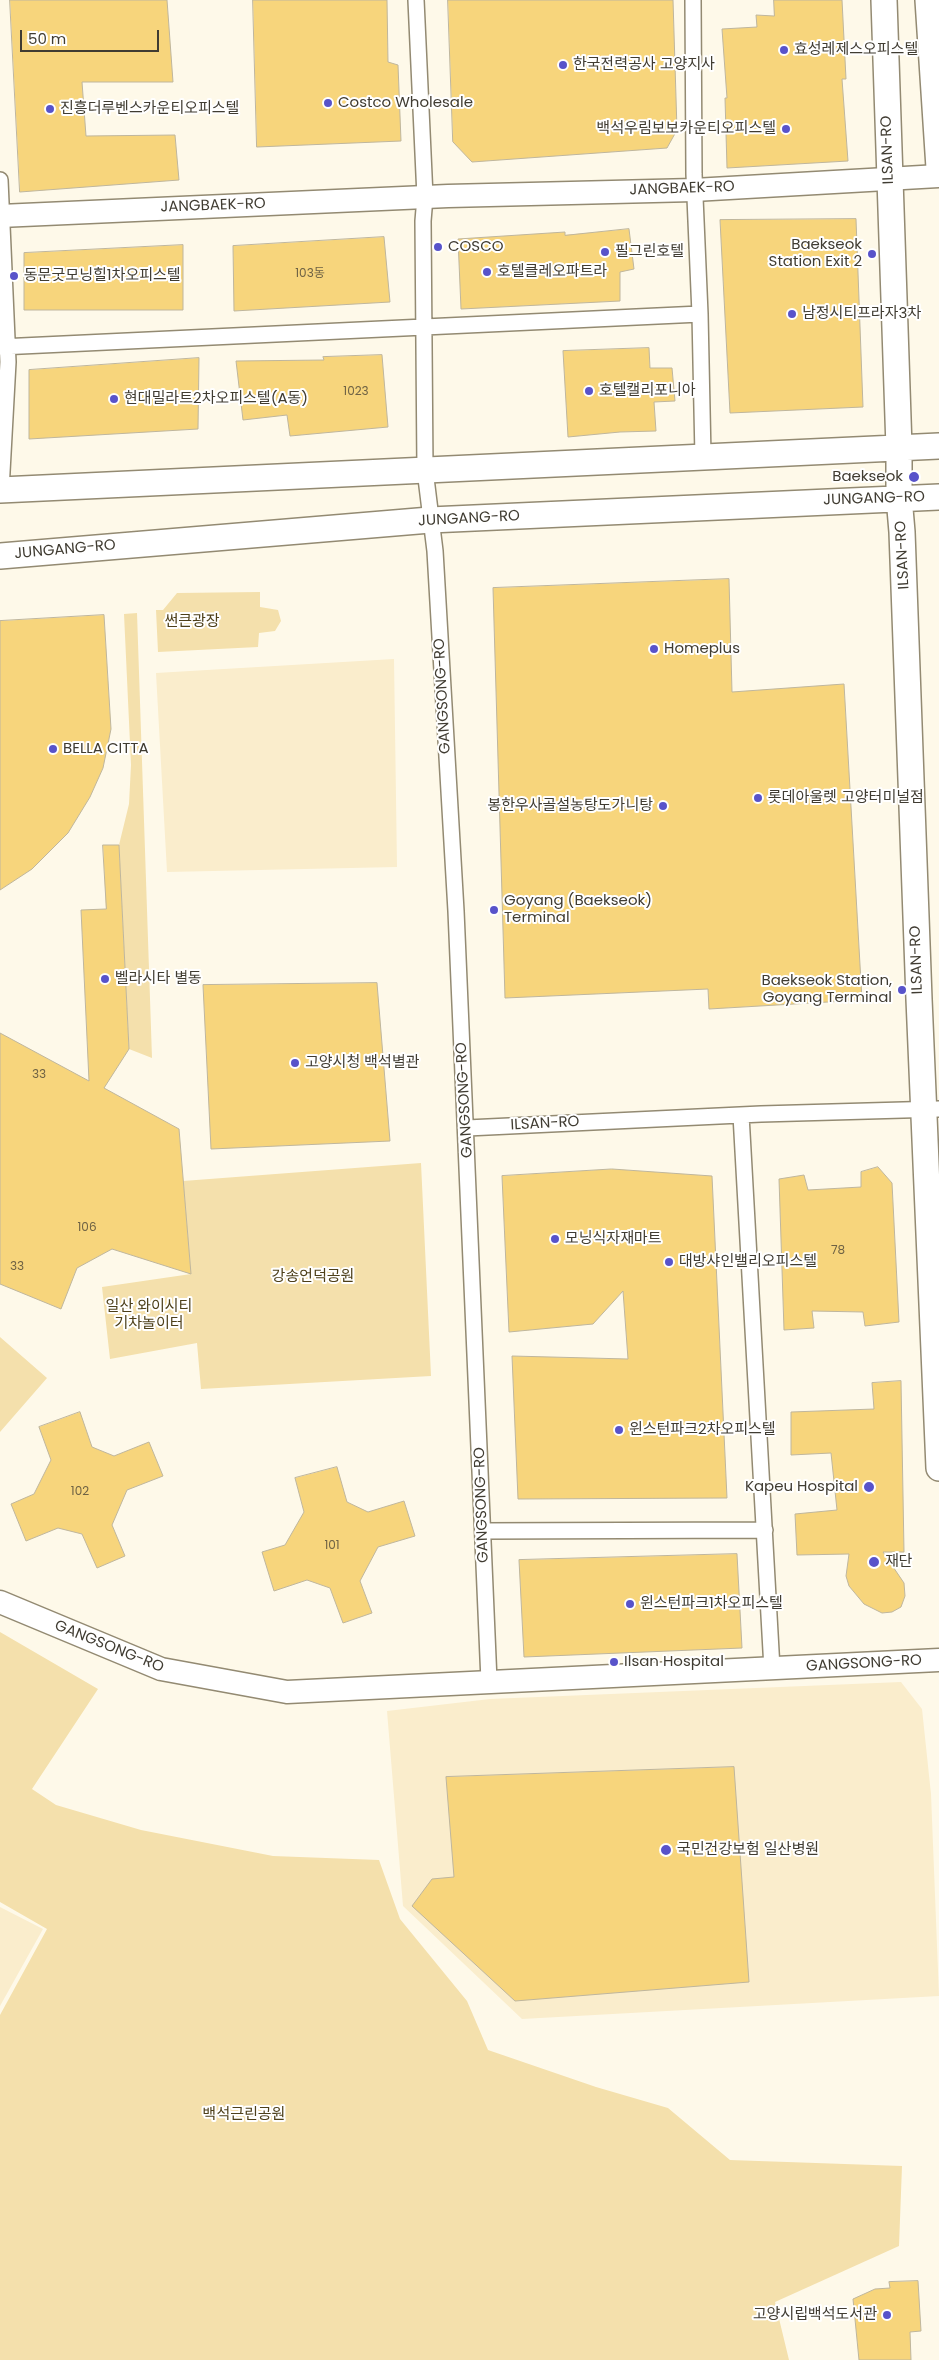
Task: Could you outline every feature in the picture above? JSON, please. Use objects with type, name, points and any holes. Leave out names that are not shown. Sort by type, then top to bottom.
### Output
[{"type":"main road","name":"ILSAN-RO","points":[[884,0],[899,497],[931,1110],[939,1468]]},
{"type":"main road","points":[[928,0],[939,168]]},
{"type":"main road","points":[[0,490],[939,446]]},
{"type":"main road","name":"JUNGANG-RO","points":[[0,556],[430,520],[899,497],[939,497]]},
{"type":"street","points":[[416,0],[425,197],[425,470],[430,520]]},
{"type":"street","points":[[693,0],[694,190],[700,314],[703,458]]},
{"type":"street","name":"JANGBAEK-RO","points":[[1,216],[425,197],[694,190],[939,176]]},
{"type":"street","points":[[0,180],[4,346],[0,490]]},
{"type":"street","points":[[4,346],[700,314]]},
{"type":"street","name":"GANGSONG-RO","points":[[430,520],[436,570],[467,1128],[489,1681]]},
{"type":"street","name":"ILSAN-RO","points":[[467,1128],[741,1115],[931,1110]]},
{"type":"street","points":[[741,1115],[772,1669]]},
{"type":"street","points":[[483,1531],[765,1530]]},
{"type":"street","name":"GANGSONG-RO","points":[[0,1602],[160,1670],[287,1692],[939,1660]]},
{"type":"shaded area","points":[[394,659],[397,867],[167,872],[156,673]]},
{"type":"shaded area","name":"국민건강보험 일산병원","points":[[901,1682],[922,1709],[931,1794],[939,1996],[522,2019],[403,1906],[387,1711],[490,1699]]},
{"type":"shaded area","points":[[0,1907],[43,1929],[0,2006]]},
{"type":"green space","name":"썬큰광장","points":[[260,592],[260,607],[278,610],[281,621],[275,631],[259,633],[258,647],[158,652],[156,610],[163,610],[177,593]]},
{"type":"green space","points":[[137,613],[152,1058],[129,1049],[119,845],[129,804],[131,765],[124,614]]},
{"type":"green space","name":"강송언덕공원","points":[[421,1163],[431,1376],[201,1389],[197,1343],[110,1359],[102,1287],[191,1274],[183,1181]]},
{"type":"green space","points":[[0,1337],[47,1378],[0,1432]]},
{"type":"green space","name":"백석근린공원","points":[[0,1632],[98,1689],[32,1789],[56,1805],[141,1830],[273,1856],[379,1860],[400,1919],[467,2001],[488,2050],[596,2087],[668,2108],[730,2160],[902,2166],[899,2246],[775,2302],[789,2360],[0,2360],[0,2015],[47,1929],[0,1902]]},
{"type":"building","name":"진흥더루벤스카운티오피스텔","points":[[10,0],[167,0],[173,82],[82,82],[86,136],[175,135],[179,180],[20,192]]},
{"type":"building","name":"Costco Wholesale","points":[[253,0],[387,0],[388,62],[398,65],[401,141],[257,147]]},
{"type":"building","name":"한국전력공사 고양지사","points":[[448,0],[673,0],[677,130],[667,148],[472,162],[453,142]]},
{"type":"building","points":[[774,0],[842,0],[846,79],[842,79],[848,161],[727,168],[725,98],[727,98],[722,29],[757,27],[756,15],[774,16]]},
{"type":"building","name":"남정시티프라자3차","points":[[856,219],[863,407],[730,413],[720,220]]},
{"type":"building","points":[[629,229],[634,269],[620,272],[620,301],[461,309],[458,239],[565,232],[565,235]]},
{"type":"building","points":[[384,237],[390,302],[234,311],[233,246]]},
{"type":"building","points":[[183,245],[183,310],[24,310],[24,253]]},
{"type":"building","points":[[649,348],[650,368],[672,368],[675,401],[654,402],[656,431],[568,437],[563,351]]},
{"type":"building","points":[[382,355],[388,427],[290,436],[287,415],[243,420],[236,361],[324,360],[323,357]]},
{"type":"building","name":"현대밀라트2차오피스텔(A동)","points":[[199,358],[198,429],[29,439],[29,370]]},
{"type":"building","points":[[729,579],[732,692],[844,684],[862,1000],[709,1009],[708,989],[505,998],[493,588]]},
{"type":"building","name":"BELLA CITTA","points":[[104,615],[111,729],[103,768],[90,797],[68,833],[32,869],[0,890],[0,621]]},
{"type":"building","points":[[103,845],[119,845],[129,1049],[104,1088],[179,1129],[191,1274],[112,1249],[77,1268],[61,1309],[0,1284],[0,1033],[89,1081],[81,910],[106,909]]},
{"type":"building","name":"고양시청 백석별관","points":[[377,983],[390,1141],[211,1149],[203,985]]},
{"type":"building","points":[[878,1167],[892,1183],[899,1322],[865,1326],[863,1312],[812,1311],[814,1328],[784,1330],[779,1179],[804,1175],[808,1190],[861,1187],[861,1172]]},
{"type":"building","points":[[612,1169],[712,1176],[727,1498],[518,1499],[512,1356],[628,1359],[623,1291],[593,1324],[509,1332],[502,1176]]},
{"type":"building","points":[[901,1381],[904,1552],[883,1552],[904,1583],[905,1596],[901,1607],[892,1612],[882,1613],[864,1604],[849,1586],[846,1576],[849,1554],[797,1555],[795,1514],[837,1510],[831,1453],[791,1455],[791,1412],[874,1409],[872,1383]]},
{"type":"building","points":[[80,1412],[92,1447],[114,1456],[149,1442],[163,1476],[127,1490],[112,1525],[125,1556],[97,1568],[82,1534],[58,1528],[26,1541],[11,1504],[34,1494],[51,1460],[39,1427]]},
{"type":"building","points":[[337,1467],[347,1502],[368,1512],[404,1501],[415,1536],[378,1547],[360,1581],[372,1613],[343,1623],[330,1588],[307,1580],[274,1591],[262,1552],[285,1545],[304,1512],[295,1478]]},
{"type":"building","name":"윈스턴파크1차오피스텔","points":[[737,1554],[742,1648],[524,1657],[519,1560]]},
{"type":"building","points":[[734,1767],[749,1982],[515,2001],[412,1906],[432,1879],[454,1877],[446,1777]]},
{"type":"building","name":"고양시립백석도서관","points":[[918,2281],[921,2331],[910,2332],[911,2360],[859,2360],[853,2299],[875,2289],[890,2288],[889,2282]]},
{"type":"place","name":"효성레제스오피스텔","points":[[784,50]]},
{"type":"place","name":"한국전력공사 고양지사","points":[[563,65]]},
{"type":"place","name":"Costco Wholesale","points":[[328,103]]},
{"type":"place","name":"진흥더루벤스카운티오피스텔","points":[[50,109]]},
{"type":"place","name":"백석우림보보카운티오피스텔","points":[[786,129]]},
{"type":"place","name":"COSCO","points":[[438,247]]},
{"type":"place","name":"필그린호텔","points":[[605,252]]},
{"type":"place","name":"Baekseok Station Exit 2","points":[[872,254]]},
{"type":"place","name":"호텔클레오파트라","points":[[487,272]]},
{"type":"place","name":"동문굿모닝힐1차오피스텔","points":[[14,276]]},
{"type":"place","name":"남정시티프라자3차","points":[[792,314]]},
{"type":"place","name":"호텔캘리포니아","points":[[589,391]]},
{"type":"place","name":"현대밀라트2차오피스텔(A동)","points":[[114,399]]},
{"type":"place","name":"Baekseok","points":[[914,477]]},
{"type":"place","name":"Homeplus","points":[[654,649]]},
{"type":"place","name":"BELLA CITTA","points":[[53,749]]},
{"type":"place","name":"롯데아울렛 고양터미널점","points":[[758,798]]},
{"type":"place","name":"봉한우사골설농탕도가니탕","points":[[663,806]]},
{"type":"place","name":"Goyang (Baekseok) Terminal","points":[[494,910]]},
{"type":"place","name":"벨라시타 별동","points":[[105,979]]},
{"type":"place","name":"Baekseok Station, Goyang Terminal","points":[[902,990]]},
{"type":"place","name":"고양시청 백석별관","points":[[295,1063]]},
{"type":"place","name":"모닝식자재마트","points":[[555,1239]]},
{"type":"place","name":"대방샤인밸리오피스텔","points":[[669,1262]]},
{"type":"place","name":"윈스턴파크2차오피스텔","points":[[619,1430]]},
{"type":"place","name":"Kapeu Hospital","points":[[869,1487]]},
{"type":"place","name":"재단","points":[[874,1562]]},
{"type":"place","name":"윈스턴파크1차오피스텔","points":[[630,1604]]},
{"type":"place","name":"Ilsan Hospital","points":[[614,1662]]},
{"type":"place","name":"국민건강보험 일산병원","points":[[666,1850]]},
{"type":"place","name":"고양시립백석도서관","points":[[887,2315]]},
{"type":"park label","name":"일산 와이시티 기차놀이터","points":[[149,1316]]}]
